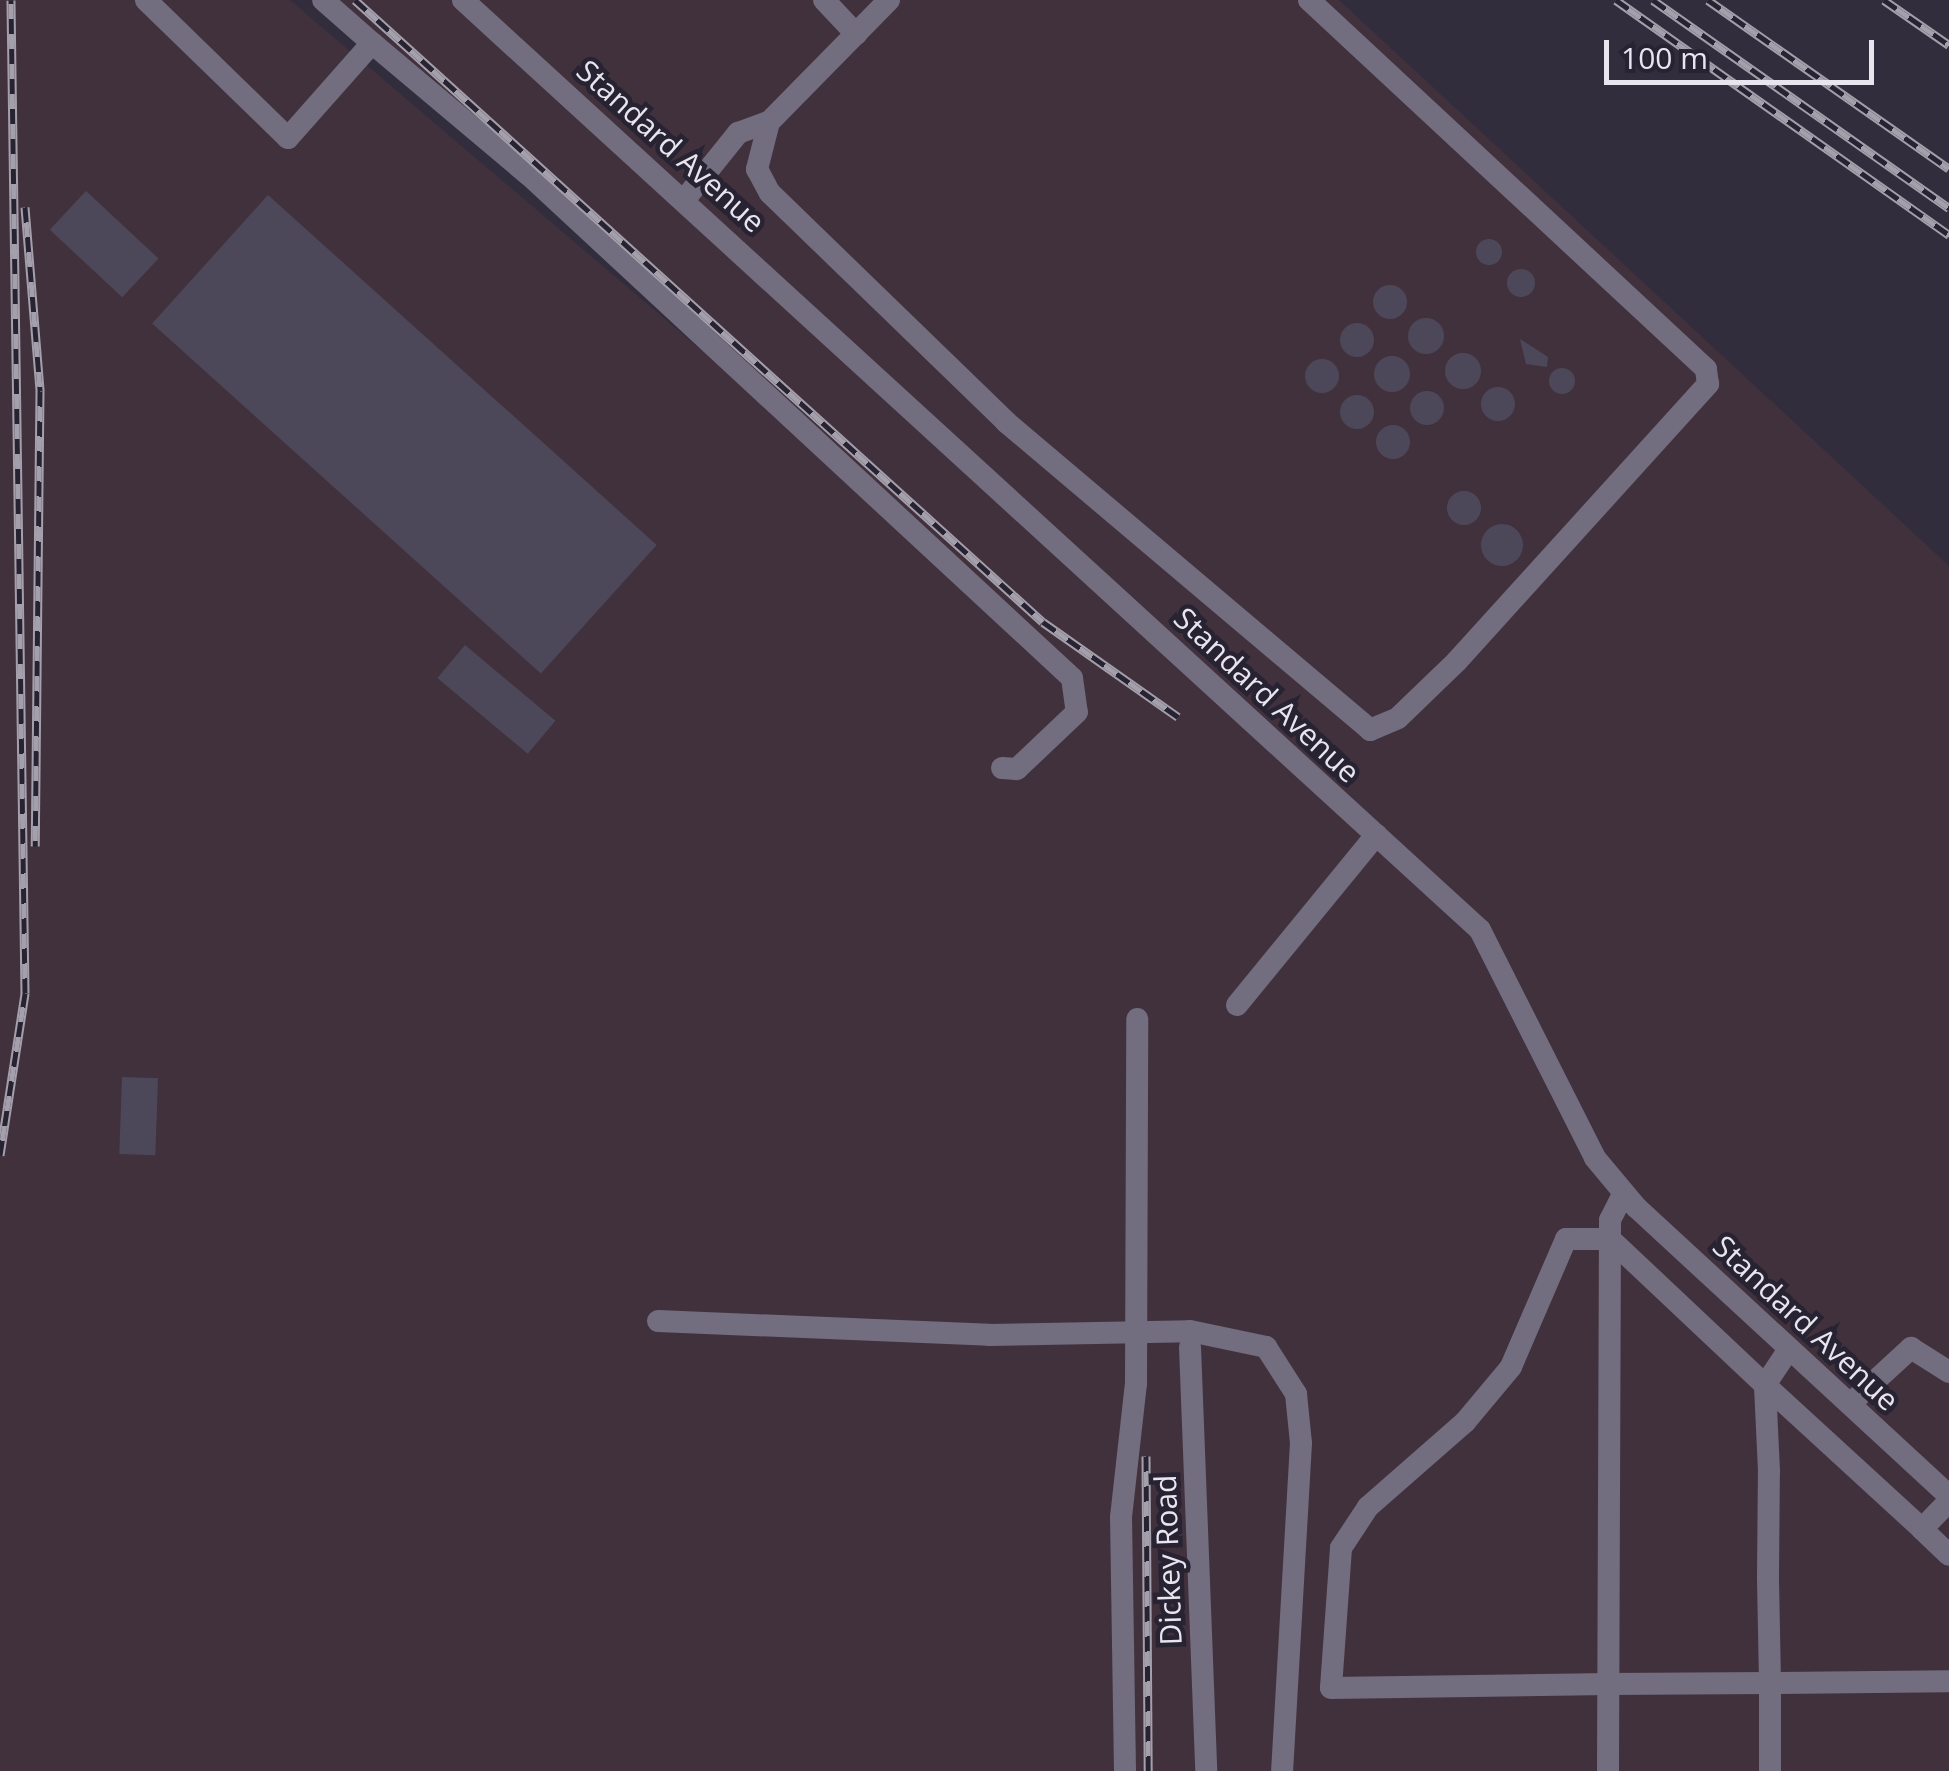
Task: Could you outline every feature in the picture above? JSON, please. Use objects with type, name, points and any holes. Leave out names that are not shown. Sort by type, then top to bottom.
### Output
[{"type":"street","points":[[146,0],[288,138],[372,42]]},
{"type":"street","points":[[323,0],[529,175],[1072,678],[1077,712],[1017,769],[1002,768]]},
{"type":"street","name":"Standard Avenue","points":[[463,0],[685,198],[1480,930],[1559,1100],[1624,1193],[1949,1499]]},
{"type":"street","points":[[824,0],[856,34]]},
{"type":"street","points":[[685,198],[738,133],[769,122],[889,0]]},
{"type":"street","points":[[769,122],[756,168],[770,192],[874,302],[1354,723],[1384,727],[1457,661],[1708,384],[1706,369],[1309,0]]},
{"type":"street","points":[[1236,1005],[1376,835]]},
{"type":"street","points":[[1126,1771],[1121,1516],[1137,1330],[1137,1020]]},
{"type":"street","points":[[1608,1771],[1610,1239],[1624,1193]]},
{"type":"street","points":[[1949,1555],[1610,1239],[1566,1239],[1511,1367],[1351,1528],[1341,1548],[1332,1688],[1949,1680]]},
{"type":"street","points":[[658,1321],[989,1336],[1137,1330],[1241,1335],[1266,1347],[1296,1394],[1301,1498],[1282,1771]]},
{"type":"street","name":"Dickey Road","points":[[1190,1347],[1206,1771]]},
{"type":"street","points":[[1850,1404],[1911,1348],[1949,1372]]},
{"type":"street","points":[[1770,1771],[1765,1384],[1789,1349]]},
{"type":"street","points":[[1922,1530],[1949,1499]]},
{"type":"shaded area","points":[[0,0],[290,0],[1101,690],[318,0],[1339,0],[1949,566],[1949,1771],[0,1771]]},
{"type":"building","points":[[86,191],[158,259],[122,297],[50,230]]},
{"type":"building","points":[[268,195],[657,545],[541,674],[152,324]]},
{"type":"building","points":[[1489,239],[1498,243],[1502,252],[1498,261],[1489,265],[1480,261],[1476,252],[1480,243]]},
{"type":"building","points":[[1521,269],[1531,273],[1535,283],[1531,293],[1521,297],[1511,293],[1507,283],[1511,273]]},
{"type":"building","points":[[1390,285],[1402,290],[1407,302],[1402,314],[1390,319],[1378,314],[1373,302],[1378,290]]},
{"type":"building","points":[[1426,318],[1438,324],[1444,336],[1438,348],[1426,354],[1414,348],[1408,336],[1414,324]]},
{"type":"building","points":[[1357,323],[1369,328],[1374,340],[1369,352],[1357,357],[1345,352],[1340,340],[1345,328]]},
{"type":"building","points":[[1520,339],[1548,357],[1547,367],[1526,364]]},
{"type":"building","points":[[1463,353],[1475,359],[1481,371],[1475,383],[1463,389],[1451,383],[1445,371],[1451,359]]},
{"type":"building","points":[[1392,356],[1404,362],[1410,374],[1404,386],[1392,392],[1380,386],[1374,374],[1380,362]]},
{"type":"building","points":[[1322,359],[1334,364],[1339,376],[1334,388],[1322,393],[1310,388],[1305,376],[1310,364]]},
{"type":"building","points":[[1562,368],[1571,372],[1575,381],[1571,390],[1562,394],[1553,390],[1549,381],[1553,372]]},
{"type":"building","points":[[1498,387],[1510,392],[1515,404],[1510,416],[1498,421],[1486,416],[1481,404],[1486,392]]},
{"type":"building","points":[[1427,391],[1439,396],[1444,408],[1439,420],[1427,425],[1415,420],[1410,408],[1415,396]]},
{"type":"building","points":[[1357,395],[1369,400],[1374,412],[1369,424],[1357,429],[1345,424],[1340,412],[1345,400]]},
{"type":"building","points":[[1393,425],[1405,430],[1410,442],[1405,454],[1393,459],[1381,454],[1376,442],[1381,430]]},
{"type":"building","points":[[1464,491],[1476,496],[1481,508],[1476,520],[1464,525],[1452,520],[1447,508],[1452,496]]},
{"type":"building","points":[[1502,524],[1517,530],[1523,545],[1517,560],[1502,566],[1487,560],[1481,545],[1487,530]]},
{"type":"building","points":[[465,645],[555,721],[528,754],[437,678]]},
{"type":"building","points":[[122,1077],[158,1078],[155,1155],[119,1154]]},
{"type":"railway","points":[[0,1155],[25,993],[11,0]]},
{"type":"railway","points":[[355,0],[1043,622],[1178,717]]},
{"type":"railway","points":[[1616,0],[1949,235]]},
{"type":"railway","points":[[1653,0],[1949,208]]},
{"type":"railway","points":[[1708,0],[1949,169]]},
{"type":"railway","points":[[1884,0],[1949,45]]},
{"type":"railway","points":[[25,207],[40,391],[35,846]]},
{"type":"railway","points":[[1146,1456],[1148,1771]]}]
